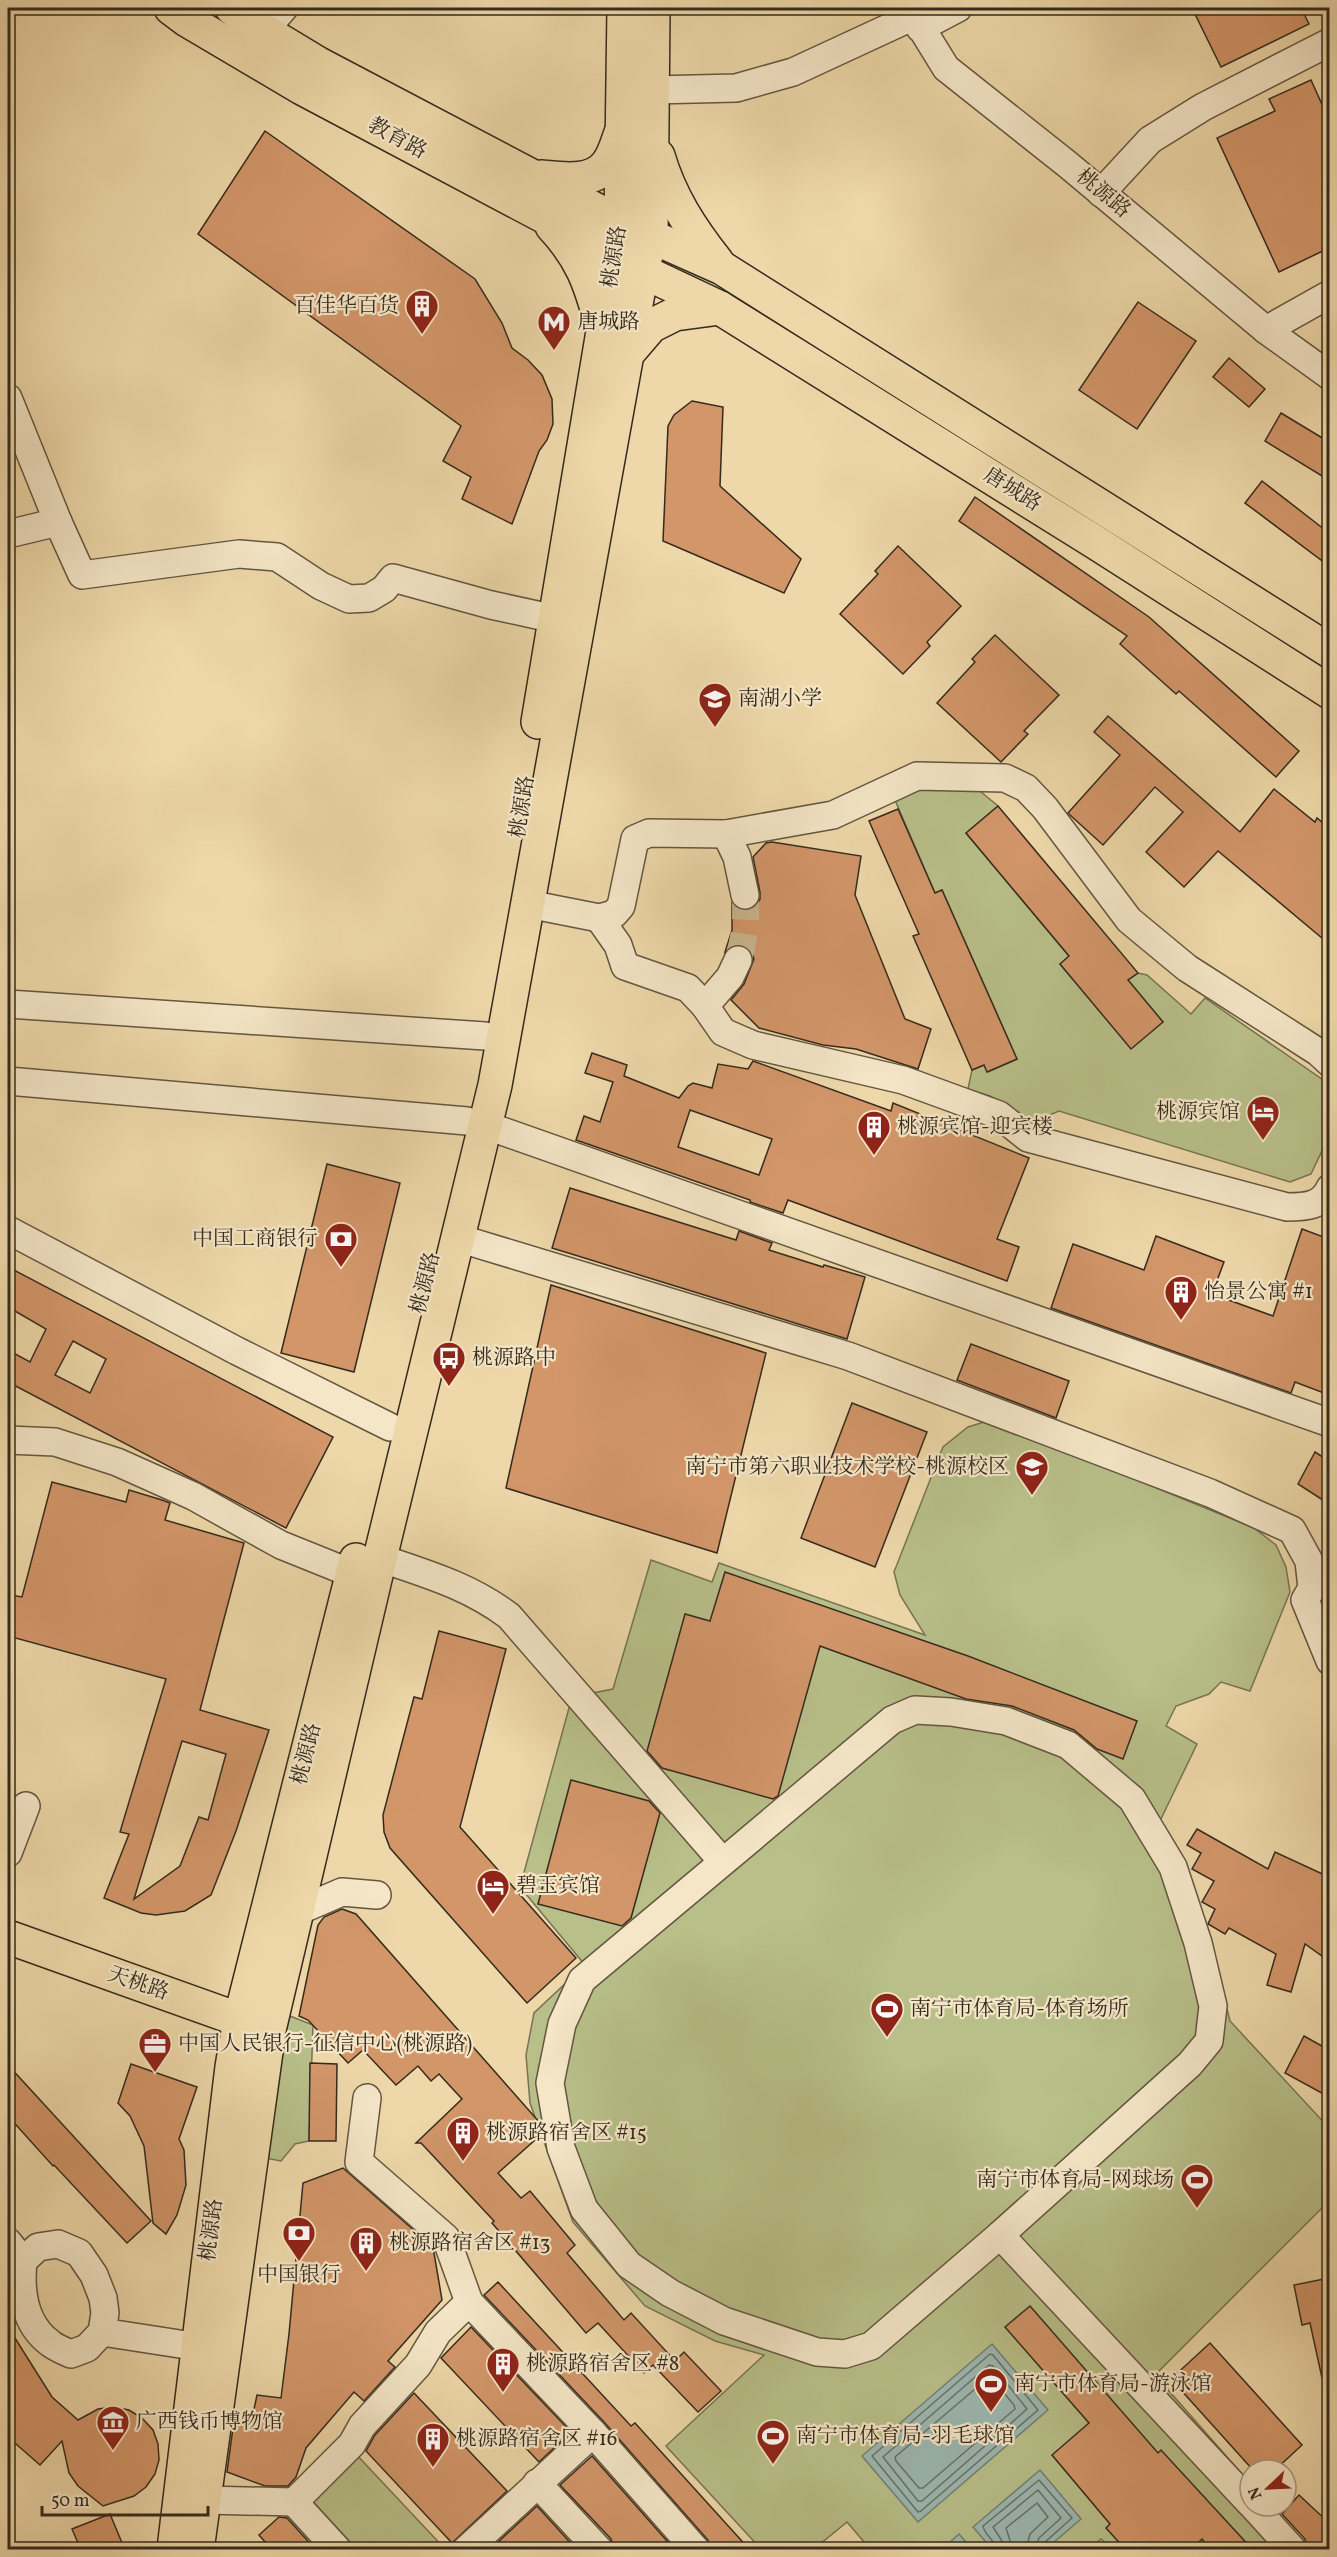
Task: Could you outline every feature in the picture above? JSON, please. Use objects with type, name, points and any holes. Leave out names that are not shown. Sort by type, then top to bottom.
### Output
[{"type":"main road","name":"教育路","points":[[171,8],[187,20],[302,88],[628,264]]},
{"type":"main road","name":"教育路","points":[[232,8],[274,19],[317,63],[621,223],[651,235]]},
{"type":"main road","name":"桃源路","points":[[197,2550],[255,2025],[366,1566],[458,1238],[476,1123],[477,1081],[603,332],[628,264],[651,235],[637,134],[624,8]]},
{"type":"main road","name":"桃源路","points":[[174,2550],[232,2067],[255,2025],[298,1911],[366,1566],[390,1427],[476,1123],[495,1085],[627,354],[628,264],[621,223],[637,134],[653,90],[653,8]]},
{"type":"main road","points":[[532,176],[567,180],[590,177],[607,164],[637,134],[691,229],[722,268]]},
{"type":"main road","points":[[545,218],[571,246],[591,285],[603,332]]},
{"type":"main road","name":"唐城路","points":[[651,235],[722,268],[1329,651]]},
{"type":"main road","name":"唐城路","points":[[628,264],[720,308],[1095,542],[1329,692]]},
{"type":"main road","points":[[627,354],[651,326],[675,314],[720,308]]},
{"type":"main road","name":"天桃路","points":[[8,1937],[255,2025]]},
{"type":"street","points":[[653,90],[736,88],[793,72],[914,16],[920,28],[958,8]]},
{"type":"street","name":"桃源路","points":[[920,28],[945,68],[1101,193],[1266,330],[1329,376]]},
{"type":"street","points":[[1101,193],[1150,140],[1203,107],[1329,42]]},
{"type":"street","points":[[1266,330],[1329,294]]},
{"type":"street","points":[[8,399],[82,575],[239,554],[277,557],[321,586],[349,599],[369,598],[384,589],[393,578],[491,605],[555,619]]},
{"type":"street","points":[[8,534],[58,522]]},
{"type":"street","points":[[528,904],[599,918],[614,914],[621,906],[635,839],[649,832],[726,834],[833,815],[917,776],[1005,778],[1026,788],[1045,808],[1129,921],[1187,968],[1317,1052],[1329,1063]]},
{"type":"street","points":[[726,834],[738,857],[745,895]]},
{"type":"street","points":[[599,918],[618,945],[625,966],[688,988],[705,1006],[723,1032],[753,1045],[903,1080],[999,1115],[1028,1138],[1287,1207],[1309,1207],[1326,1197],[1329,1188]]},
{"type":"street","points":[[705,1006],[730,977],[738,960]]},
{"type":"street","points":[[8,1004],[485,1036]]},
{"type":"street","points":[[8,1081],[476,1123],[1329,1423]]},
{"type":"street","points":[[8,1230],[237,1351],[390,1427]]},
{"type":"street","points":[[458,1238],[848,1356],[1210,1493],[1292,1530],[1309,1561],[1312,1588],[1305,1600],[1329,1661]]},
{"type":"street","points":[[8,1440],[55,1442],[117,1462],[192,1496],[281,1545],[366,1566],[452,1582],[486,1598],[510,1616],[723,1862]]},
{"type":"street","points":[[915,1710],[951,1712],[1006,1721],[1068,1745],[1132,1799],[1173,1867],[1195,1932],[1213,2006],[1209,2041],[1190,2064],[1000,2235],[871,2346],[845,2354],[817,2352],[724,2321],[670,2293],[629,2265],[584,2209],[561,2148],[550,2083],[562,2024],[582,1980],[723,1862],[892,1720],[915,1710]]},
{"type":"street","points":[[8,1852],[26,1806]]},
{"type":"street","points":[[298,1911],[342,1892],[377,1895]]},
{"type":"street","points":[[367,2098],[359,2162],[446,2238],[470,2301],[593,2433],[696,2550]]},
{"type":"street","points":[[1000,2235],[1238,2491]]},
{"type":"street","points":[[58,2244],[79,2253],[94,2275],[103,2298],[105,2313],[102,2332],[87,2348],[71,2354],[49,2343],[30,2319],[15,2252],[58,2244]]},
{"type":"street","points":[[294,2502],[352,2444],[362,2426],[418,2365],[438,2332],[470,2301]]},
{"type":"street","points":[[102,2332],[198,2347]]},
{"type":"street","points":[[479,2545],[537,2483],[593,2433]]},
{"type":"street","points":[[537,2483],[599,2550]]},
{"type":"street","points":[[204,2500],[294,2502],[338,2550]]},
{"type":"street","points":[[1263,2518],[1293,2550]]},
{"type":"green space","points":[[927,784],[975,787],[998,806],[966,833],[1069,956],[1060,964],[1131,1048],[1163,1022],[1128,980],[1138,973],[1147,975],[1191,1014],[1205,998],[1326,1082],[1329,1091],[1329,1136],[1311,1174],[1290,1182],[1059,1111],[1033,1122],[990,1096],[968,1089],[972,1070],[984,1065],[988,1072],[1017,1059],[942,890],[935,893],[895,800]]},
{"type":"green space","name":"南宁市体育局-体育场所","points":[[984,1422],[1000,1424],[1254,1528],[1276,1545],[1286,1567],[1290,1592],[1250,1691],[1221,1682],[1209,1694],[1176,1706],[1166,1726],[1197,1744],[1159,1823],[1216,1966],[1230,2021],[1329,2128],[1329,2201],[1155,2375],[1238,2469],[1238,2518],[1281,2518],[1308,2549],[1112,2549],[1101,2539],[1089,2550],[870,2549],[847,2522],[814,2549],[761,2549],[666,2446],[764,2355],[715,2341],[645,2306],[573,2222],[530,2103],[526,2055],[534,2013],[585,1965],[520,1887],[572,1697],[613,1689],[651,1560],[712,1582],[719,1563],[925,1635],[900,1595],[894,1572],[943,1447],[968,1427]]},
{"type":"green space","points":[[290,2016],[313,2025],[309,2141],[295,2144],[281,2161],[265,2158],[278,2055]]},
{"type":"green space","points":[[354,2452],[445,2549],[347,2549],[302,2501]]},
{"type":"water","points":[[992,2344],[1048,2410],[918,2522],[862,2456]]},
{"type":"water","points":[[1040,2470],[1081,2519],[1046,2549],[992,2549],[973,2527]]},
{"type":"water","points":[[959,2534],[972,2549],[942,2549]]},
{"type":"building","points":[[1192,8],[1301,8],[1309,24],[1221,67]]},
{"type":"building","points":[[1311,80],[1329,120],[1329,248],[1279,272],[1217,138],[1275,111],[1269,99]]},
{"type":"building","name":"百佳华百货","points":[[265,131],[475,279],[502,323],[512,348],[542,375],[552,399],[553,424],[547,440],[539,451],[512,524],[462,499],[471,477],[443,461],[461,426],[198,234]]},
{"type":"building","points":[[1138,302],[1196,341],[1137,429],[1079,390]]},
{"type":"building","points":[[1229,358],[1265,389],[1249,407],[1213,377]]},
{"type":"building","points":[[692,401],[723,407],[720,486],[801,559],[784,593],[663,541],[668,426],[674,415]]},
{"type":"building","points":[[1281,413],[1329,442],[1329,464],[1322,476],[1265,441]]},
{"type":"building","points":[[1262,481],[1329,533],[1329,566],[1245,503]]},
{"type":"building","points":[[975,497],[1149,617],[1299,751],[1276,777],[1179,691],[1176,694],[1120,644],[1127,636],[959,521]]},
{"type":"building","points":[[898,546],[961,606],[927,642],[930,646],[903,674],[840,614],[878,574],[875,571]]},
{"type":"building","points":[[995,635],[1059,695],[1024,731],[1028,734],[1001,762],[937,703],[975,662],[972,659]]},
{"type":"building","points":[[1108,716],[1240,832],[1274,789],[1315,822],[1317,818],[1329,828],[1329,944],[1218,851],[1184,887],[1146,852],[1183,812],[1155,787],[1103,845],[1068,813],[1120,755],[1094,732]]},
{"type":"building","points":[[998,806],[1138,973],[1128,980],[1163,1022],[1131,1049],[1060,964],[1069,956],[966,833]]},
{"type":"building","points":[[898,809],[935,893],[942,890],[1017,1059],[987,1072],[984,1065],[972,1070],[913,936],[919,934],[869,821]]},
{"type":"building","points":[[772,842],[861,856],[855,895],[905,1019],[931,1029],[918,1069],[856,1049],[823,1045],[759,1028],[731,1000],[744,984],[754,959],[751,951],[736,944],[725,952],[732,930],[732,903],[741,910],[749,910],[756,906],[760,899],[760,892],[753,857],[766,843]]},
{"type":"building","points":[[592,1053],[627,1065],[624,1076],[679,1098],[693,1083],[712,1088],[718,1064],[748,1069],[753,1061],[891,1111],[893,1103],[1029,1158],[997,1239],[1019,1247],[1007,1281],[788,1200],[783,1213],[576,1140],[584,1116],[600,1122],[613,1082],[585,1073]],"holes":[[[690,1110],[772,1139],[759,1175],[678,1147]]]},
{"type":"building","name":"中国工商银行","points":[[327,1164],[400,1183],[354,1372],[281,1353]]},
{"type":"building","points":[[570,1188],[736,1240],[739,1231],[772,1243],[769,1250],[865,1277],[847,1339],[552,1248]]},
{"type":"building","name":"怡景公寓 #1","points":[[1302,1229],[1329,1239],[1329,1395],[1295,1382],[1291,1393],[1051,1308],[1073,1244],[1144,1270],[1156,1236],[1224,1262],[1212,1294],[1273,1316]]},
{"type":"building","points":[[8,1267],[333,1437],[286,1528],[8,1382],[8,1350],[30,1362],[46,1329],[8,1307]],"holes":[[[73,1341],[106,1359],[90,1393],[55,1375]]]},
{"type":"building","points":[[551,1285],[766,1353],[717,1553],[506,1488]]},
{"type":"building","points":[[971,1344],[1069,1381],[1056,1418],[957,1380]]},
{"type":"building","points":[[852,1403],[927,1432],[875,1567],[801,1538]]},
{"type":"building","points":[[1315,1452],[1329,1461],[1329,1504],[1298,1484]]},
{"type":"building","points":[[52,1482],[126,1502],[129,1490],[162,1500],[170,1503],[165,1520],[244,1543],[200,1710],[269,1730],[236,1831],[211,1895],[185,1911],[156,1915],[141,1913],[104,1898],[129,1834],[120,1832],[166,1679],[8,1636],[8,1608],[11,1595],[22,1597]],"holes":[[[182,1741],[226,1754],[208,1820],[199,1817],[180,1866],[134,1899]]]},
{"type":"building","points":[[725,1572],[968,1656],[1137,1721],[1123,1759],[1097,1749],[1074,1730],[1012,1706],[966,1699],[820,1646],[778,1796],[773,1799],[662,1768],[647,1751],[685,1614],[710,1621]]},
{"type":"building","points":[[439,1631],[506,1649],[460,1827],[576,1958],[527,2003],[390,1848],[384,1832],[383,1815],[414,1697],[422,1699]]},
{"type":"building","points":[[571,1780],[649,1801],[660,1813],[631,1918],[622,1926],[538,1904]]},
{"type":"building","points":[[1197,1829],[1268,1869],[1275,1852],[1329,1877],[1329,1961],[1305,1944],[1291,1992],[1267,1985],[1276,1954],[1229,1928],[1225,1934],[1208,1924],[1215,1909],[1202,1902],[1214,1881],[1192,1869],[1201,1853],[1187,1845]]},
{"type":"building","points":[[342,1909],[356,1914],[541,2124],[543,2133],[498,2173],[521,2198],[530,2191],[575,2245],[567,2253],[624,2320],[631,2313],[675,2361],[684,2352],[721,2391],[698,2412],[653,2365],[644,2373],[598,2323],[586,2333],[492,2223],[494,2221],[421,2143],[416,2143],[462,2099],[439,2074],[431,2081],[418,2066],[396,2085],[363,2050],[348,2063],[308,2020],[299,2016],[318,1925],[324,1917]]},
{"type":"building","points":[[1304,2036],[1329,2050],[1329,2097],[1285,2073]]},
{"type":"building","points":[[310,2063],[337,2064],[336,2141],[309,2141]]},
{"type":"building","points":[[131,2064],[197,2087],[179,2139],[184,2150],[186,2185],[177,2215],[166,2234],[153,2223],[144,2146],[130,2116],[118,2103]]},
{"type":"building","points":[[8,2065],[151,2221],[127,2243],[8,2116]]},
{"type":"building","name":"桃源路宿舍区 #13","points":[[343,2168],[433,2247],[442,2300],[388,2361],[395,2367],[364,2401],[354,2392],[306,2448],[296,2477],[288,2486],[265,2486],[227,2472],[233,2428],[235,2423],[250,2428],[257,2395],[281,2398],[303,2183]]},
{"type":"building","points":[[1329,2278],[1329,2377],[1322,2378],[1310,2323],[1302,2325],[1294,2285]]},
{"type":"building","points":[[498,2282],[631,2426],[635,2423],[750,2550],[711,2550],[708,2540],[604,2422],[484,2295]]},
{"type":"building","points":[[1030,2306],[1158,2453],[1161,2450],[1253,2550],[1211,2550],[1202,2539],[1191,2550],[1126,2550],[1106,2528],[1110,2524],[1052,2455],[1089,2423],[1005,2327]]},
{"type":"building","points":[[8,2327],[52,2397],[78,2420],[98,2409],[113,2407],[129,2410],[142,2418],[153,2430],[158,2444],[159,2460],[155,2474],[146,2487],[134,2496],[103,2506],[78,2486],[69,2473],[62,2441],[40,2465],[8,2437]]},
{"type":"building","name":"桃源路宿舍区 #8","points":[[471,2327],[571,2432],[539,2462],[441,2358]]},
{"type":"building","points":[[1210,2343],[1302,2445],[1288,2458],[1242,2458],[1171,2379]]},
{"type":"building","name":"桃源路宿舍区 #16","points":[[414,2393],[507,2491],[452,2543],[366,2451],[375,2435]]},
{"type":"building","points":[[592,2456],[675,2550],[614,2550],[611,2539],[560,2485]]},
{"type":"building","points":[[1298,2496],[1329,2523],[1329,2550],[1308,2550],[1305,2539],[1286,2518],[1298,2518]]},
{"type":"building","points":[[537,2506],[577,2550],[507,2550],[499,2541]]},
{"type":"building","points":[[110,2514],[125,2550],[81,2550],[72,2529]]},
{"type":"building","points":[[279,2517],[287,2518],[316,2550],[272,2550],[259,2535]]},
{"type":"tunnel","points":[[738,960],[745,928],[745,895]]},
{"type":"place","name":"百佳华百货","points":[[422,335]]},
{"type":"place","name":"唐城路","points":[[554,351]]},
{"type":"place","name":"南湖小学","points":[[715,728]]},
{"type":"place","name":"桃源宾馆","points":[[1263,1141]]},
{"type":"place","name":"桃源宾馆-迎宾楼","points":[[874,1156]]},
{"type":"place","name":"中国工商银行","points":[[341,1268]]},
{"type":"place","name":"怡景公寓 #1","points":[[1181,1321]]},
{"type":"place","name":"桃源路中","points":[[449,1387]]},
{"type":"place","name":"南宁市第六职业技术学校-桃源校区","points":[[1032,1496]]},
{"type":"place","name":"碧玉宾馆","points":[[493,1915]]},
{"type":"place","name":"南宁市体育局-体育场所","points":[[887,2038]]},
{"type":"place","name":"中国人民银行-征信中心(桃源路)","points":[[155,2073]]},
{"type":"place","name":"桃源路宿舍区 #15","points":[[463,2162]]},
{"type":"place","name":"南宁市体育局-网球场","points":[[1197,2209]]},
{"type":"place","name":"中国银行","points":[[299,2262]]},
{"type":"place","name":"桃源路宿舍区 #13","points":[[366,2272]]},
{"type":"place","name":"桃源路宿舍区 #8","points":[[503,2393]]},
{"type":"place","name":"南宁市体育局-游泳馆","points":[[991,2413]]},
{"type":"place","name":"广西钱币博物馆","points":[[113,2451]]},
{"type":"place","name":"南宁市体育局-羽毛球馆","points":[[773,2465]]},
{"type":"place","name":"桃源路宿舍区 #16","points":[[433,2468]]}]
